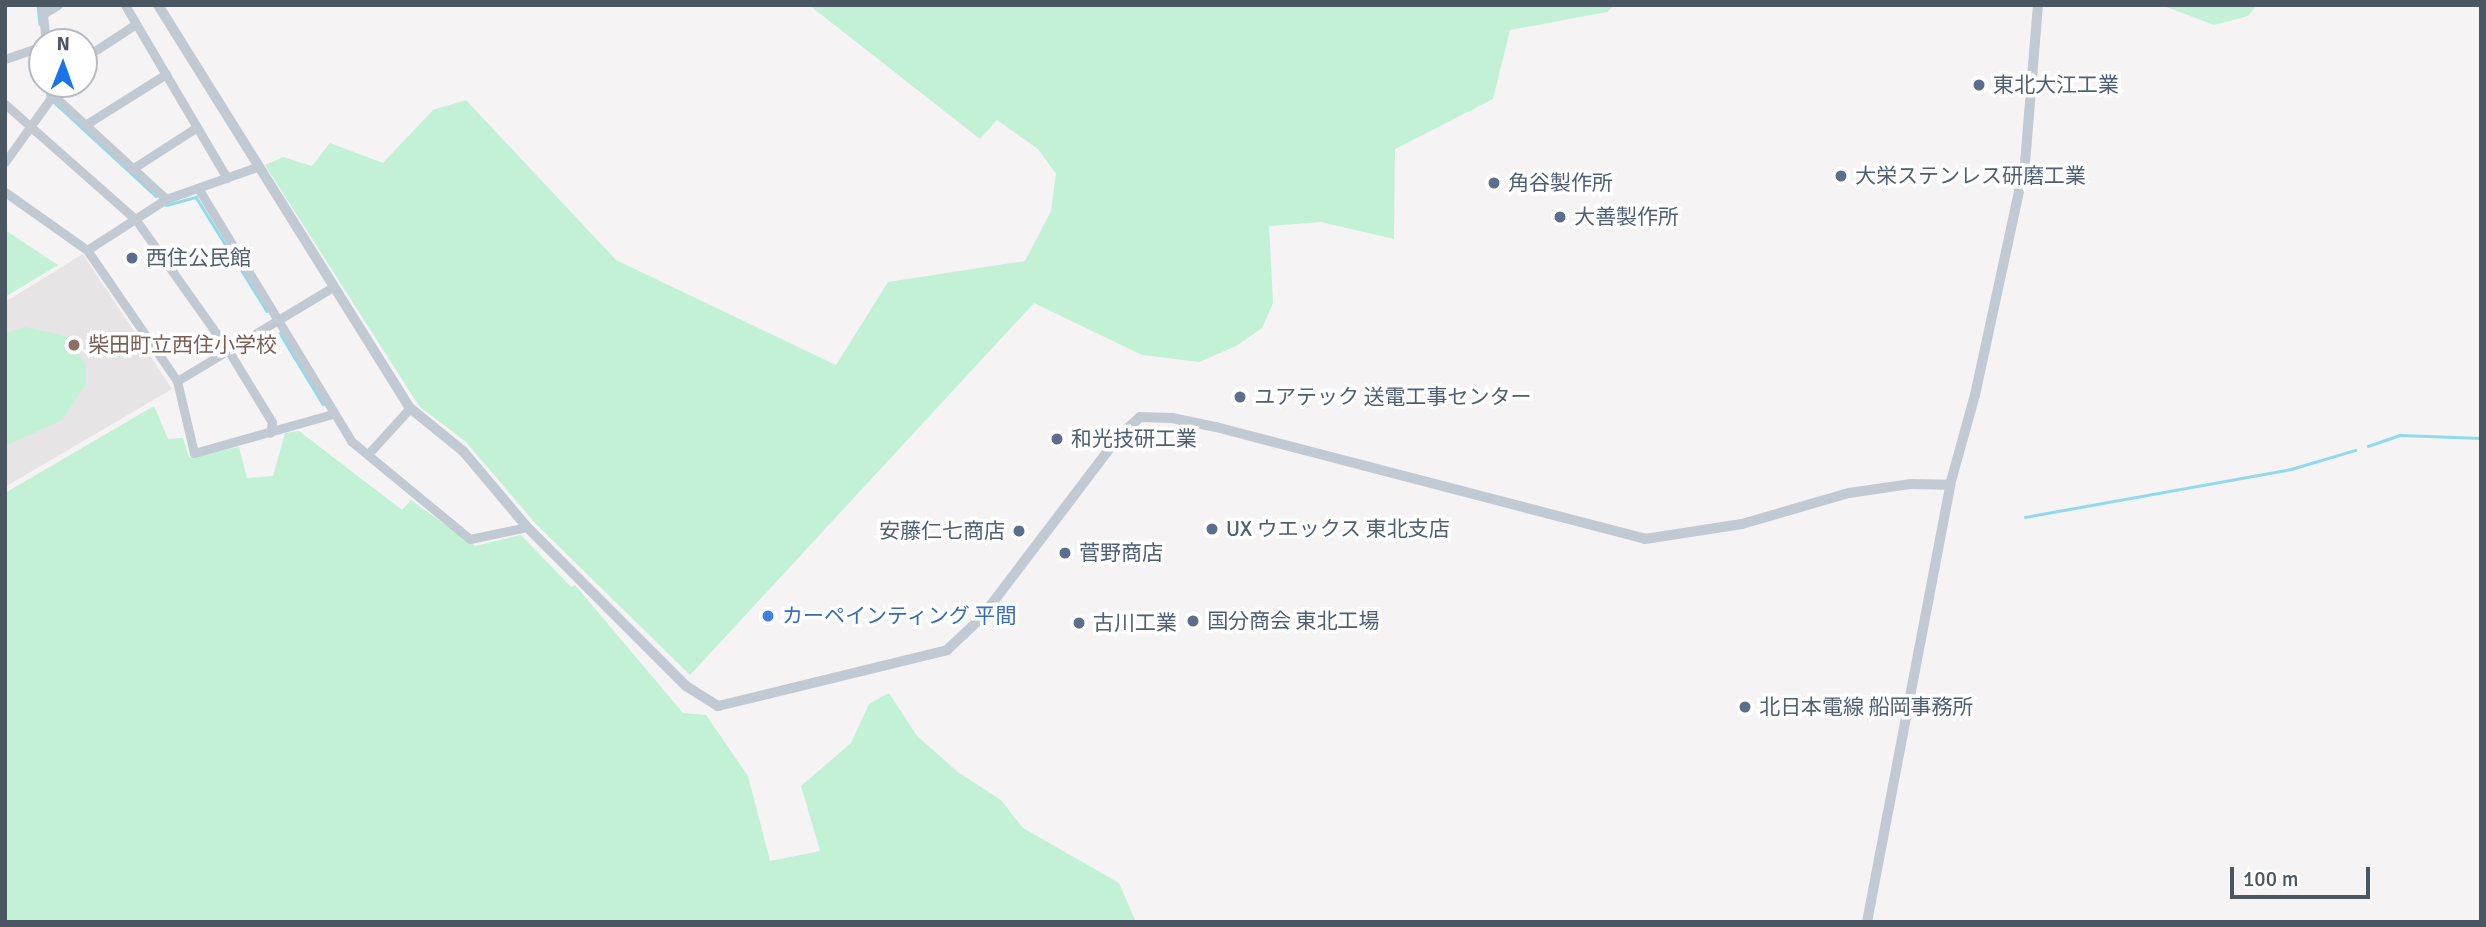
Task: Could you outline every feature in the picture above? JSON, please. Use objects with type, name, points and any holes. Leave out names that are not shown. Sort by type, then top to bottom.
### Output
[{"type":"street","points":[[43,28],[43,10],[58,5]]},
{"type":"street","points":[[125,5],[227,178]]},
{"type":"street","points":[[158,5],[331,288],[410,408],[463,451],[527,527],[698,697],[719,706],[733,706],[947,650],[981,618],[1120,435],[1140,417],[1163,417],[1216,427],[1644,539],[1742,524],[1849,493],[1911,484],[1950,485]]},
{"type":"street","points":[[1867,922],[1950,485],[1975,395],[2025,163],[2038,5]]},
{"type":"street","points":[[98,49],[136,24]]},
{"type":"street","points":[[5,59],[28,51]]},
{"type":"street","points":[[85,125],[166,74]]},
{"type":"street","points":[[5,162],[50,98]]},
{"type":"street","points":[[52,98],[166,199]]},
{"type":"street","points":[[5,104],[32,124],[136,220],[228,351],[272,422],[270,433]]},
{"type":"street","points":[[132,169],[197,127]]},
{"type":"street","points":[[87,250],[166,199],[257,167]]},
{"type":"street","points":[[198,188],[351,441],[471,539],[527,527]]},
{"type":"street","points":[[5,192],[87,250],[177,382],[194,453],[333,414]]},
{"type":"street","points":[[177,382],[331,288]]},
{"type":"street","points":[[369,453],[410,408]]},
{"type":"shaded area","name":"柴田町立西住小学校","points":[[83,254],[172,389],[5,487],[5,302]]},
{"type":"green space","points":[[809,5],[1615,5],[1607,12],[1510,30],[1493,99],[1395,149],[1394,239],[1321,222],[1269,226],[1273,303],[1262,328],[1236,346],[1199,362],[1142,355],[1034,303],[690,675],[536,524],[465,441],[419,406],[265,165],[283,157],[312,166],[330,143],[383,163],[433,110],[466,100],[616,260],[836,365],[888,282],[1025,261],[1051,211],[1056,174],[1038,149],[997,120],[980,139]]},
{"type":"green space","points":[[2161,5],[2257,5],[2248,16],[2214,25]]},
{"type":"green space","points":[[5,230],[58,265],[5,297]]},
{"type":"green space","points":[[26,327],[69,337],[86,367],[86,384],[62,420],[5,446],[5,333]]},
{"type":"green space","points":[[154,406],[168,439],[183,438],[189,457],[239,447],[247,478],[273,476],[285,433],[299,431],[402,510],[411,500],[475,546],[521,535],[571,587],[575,585],[683,713],[706,715],[748,776],[770,861],[820,851],[801,786],[851,743],[869,704],[889,693],[917,736],[959,773],[1001,800],[1023,828],[1119,883],[1136,922],[5,922],[5,493]]},
{"type":"waterway","points":[[38,5],[40,24]]},
{"type":"waterway","points":[[53,101],[156,196]]},
{"type":"waterway","points":[[166,205],[196,197],[267,311]]},
{"type":"waterway","points":[[280,333],[323,404]]},
{"type":"waterway","points":[[2368,446],[2400,435],[2481,438]]},
{"type":"waterway","points":[[2025,517],[2291,469],[2355,450]]},
{"type":"place","name":"東北大江工業","points":[[1979,85]]},
{"type":"place","name":"大栄ステンレス研磨工業","points":[[1841,176]]},
{"type":"place","name":"角谷製作所","points":[[1494,183]]},
{"type":"place","name":"大善製作所","points":[[1560,217]]},
{"type":"place","name":"西住公民館","points":[[132,258]]},
{"type":"place","name":"柴田町立西住小学校","points":[[74,345]]},
{"type":"place","name":"ユアテック 送電工事センター","points":[[1240,397]]},
{"type":"place","name":"和光技研工業","points":[[1057,439]]},
{"type":"place","name":"UX ウエックス 東北支店","points":[[1212,529]]},
{"type":"place","name":"安藤仁七商店","points":[[1019,531]]},
{"type":"place","name":"菅野商店","points":[[1065,553]]},
{"type":"place","name":"カーペインティング 平間","points":[[768,616]]},
{"type":"place","name":"国分商会 東北工場","points":[[1193,621]]},
{"type":"place","name":"古川工業","points":[[1079,623]]},
{"type":"place","name":"北日本電線 船岡事務所","points":[[1745,707]]}]
